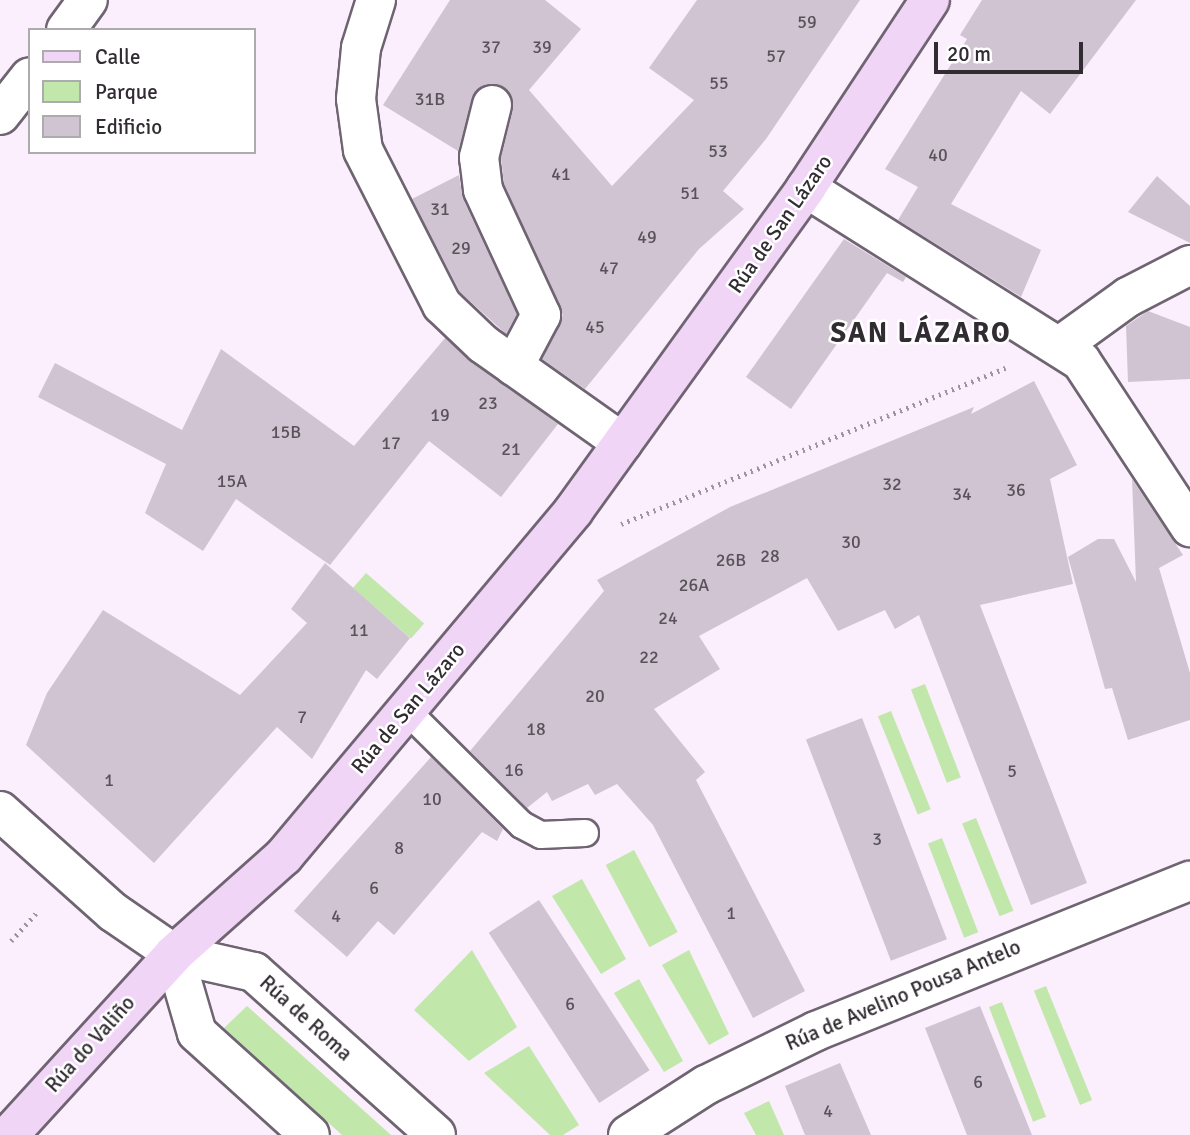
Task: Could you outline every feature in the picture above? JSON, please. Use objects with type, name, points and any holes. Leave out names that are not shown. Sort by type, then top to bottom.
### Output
[{"type":"main road","name":"Rúa de San Lázaro","points":[[174,954],[284,856],[623,443],[806,188],[930,0]]},
{"type":"main road","name":"Rúa do Valiño","points":[[9,1135],[174,954]]},
{"type":"street","points":[[67,28],[88,0]]},
{"type":"street","points":[[376,0],[361,48],[356,99],[363,150],[442,305],[514,366],[623,443]]},
{"type":"street","points":[[0,115],[28,79]]},
{"type":"street","points":[[492,105],[479,157],[483,190],[541,315],[514,366]]},
{"type":"street","points":[[806,188],[1080,361],[1190,527]]},
{"type":"street","points":[[1060,346],[1128,298],[1190,265]]},
{"type":"street","points":[[0,811],[113,912],[174,954],[197,1032],[310,1135]]},
{"type":"street","name":"Rúa de Avelino Pousa Antelo","points":[[628,1135],[706,1085],[816,1031],[1190,881]]},
{"type":"street","name":"Rúa de Roma","points":[[174,954],[254,971],[436,1135]]},
{"type":"lane","points":[[406,710],[522,825],[541,835],[585,834]]},
{"type":"path","points":[[614,527],[1060,346]]},
{"type":"path","points":[[11,940],[37,912]]},
{"type":"green space","points":[[366,573],[424,624],[411,639],[353,588]]},
{"type":"green space","points":[[925,684],[961,777],[947,783],[911,689]]},
{"type":"green space","points":[[891,711],[931,809],[918,815],[878,716]]},
{"type":"green space","points":[[976,818],[1013,911],[1000,916],[962,824]]},
{"type":"green space","points":[[942,838],[978,932],[964,938],[928,843]]},
{"type":"green space","points":[[634,850],[678,932],[649,947],[606,865]]},
{"type":"green space","points":[[582,879],[626,959],[601,974],[552,896]]},
{"type":"green space","points":[[472,950],[517,1027],[469,1061],[414,1010]]},
{"type":"green space","points":[[689,950],[729,1034],[709,1045],[662,965]]},
{"type":"green space","points":[[639,979],[683,1061],[664,1072],[614,993]]},
{"type":"green space","points":[[1046,986],[1092,1100],[1080,1105],[1034,991]]},
{"type":"green space","points":[[1002,1002],[1046,1117],[1033,1122],[989,1007]]},
{"type":"green space","points":[[247,1006],[391,1135],[342,1135],[224,1028]]},
{"type":"green space","points":[[529,1046],[579,1125],[563,1135],[550,1135],[484,1073]]},
{"type":"green space","points":[[769,1101],[784,1135],[756,1135],[744,1113]]},
{"type":"building","points":[[450,0],[545,0],[581,29],[529,90],[612,186],[694,100],[649,68],[697,0],[860,0],[766,139],[723,191],[744,209],[699,249],[585,389],[542,359],[563,315],[504,184],[501,158],[513,110],[508,90],[487,84],[476,90],[458,151],[383,105]]},
{"type":"building","points":[[982,0],[1136,0],[1050,114],[1021,91],[951,204],[1041,250],[1021,297],[898,220],[918,187],[885,169],[967,39],[960,35]]},
{"type":"building","points":[[459,175],[463,199],[517,314],[506,334],[460,292],[412,199]]},
{"type":"building","points":[[1157,176],[1190,206],[1190,243],[1128,212]]},
{"type":"building","points":[[844,239],[906,277],[903,282],[887,273],[791,409],[746,377]]},
{"type":"building","points":[[1148,311],[1190,327],[1190,379],[1128,382],[1126,326]]},
{"type":"building","points":[[445,338],[558,424],[501,497],[429,441],[330,565],[236,499],[203,551],[145,513],[166,464],[38,397],[55,363],[182,430],[221,349],[354,446]]},
{"type":"building","points":[[1034,381],[1077,465],[1050,479],[1073,584],[980,605],[1087,883],[1031,905],[919,615],[895,629],[885,610],[838,631],[807,578],[699,636],[720,669],[654,709],[705,772],[696,780],[805,991],[753,1018],[653,825],[617,784],[595,795],[588,784],[552,801],[547,792],[527,808],[470,751],[604,591],[597,580],[730,507],[974,407],[971,414]]},
{"type":"building","points":[[1132,479],[1183,555],[1159,568],[1190,673],[1190,720],[1128,740],[1112,688],[1105,689],[1068,557],[1098,539],[1114,539],[1136,582]]},
{"type":"building","points":[[325,563],[410,638],[377,679],[366,670],[312,759],[277,727],[154,863],[26,745],[47,693],[103,610],[240,695],[307,623],[291,609]]},
{"type":"building","points":[[862,718],[947,939],[891,961],[806,740]]},
{"type":"building","points":[[431,757],[503,829],[497,841],[482,832],[394,935],[378,921],[347,957],[294,911]]},
{"type":"building","points":[[539,900],[650,1070],[599,1103],[489,933]]},
{"type":"building","points":[[980,1006],[1032,1135],[967,1135],[925,1028]]},
{"type":"building","points":[[840,1063],[871,1135],[805,1135],[785,1086]]},
{"type":"district","name":"SAN LÁZARO","points":[[921,333]]}]
